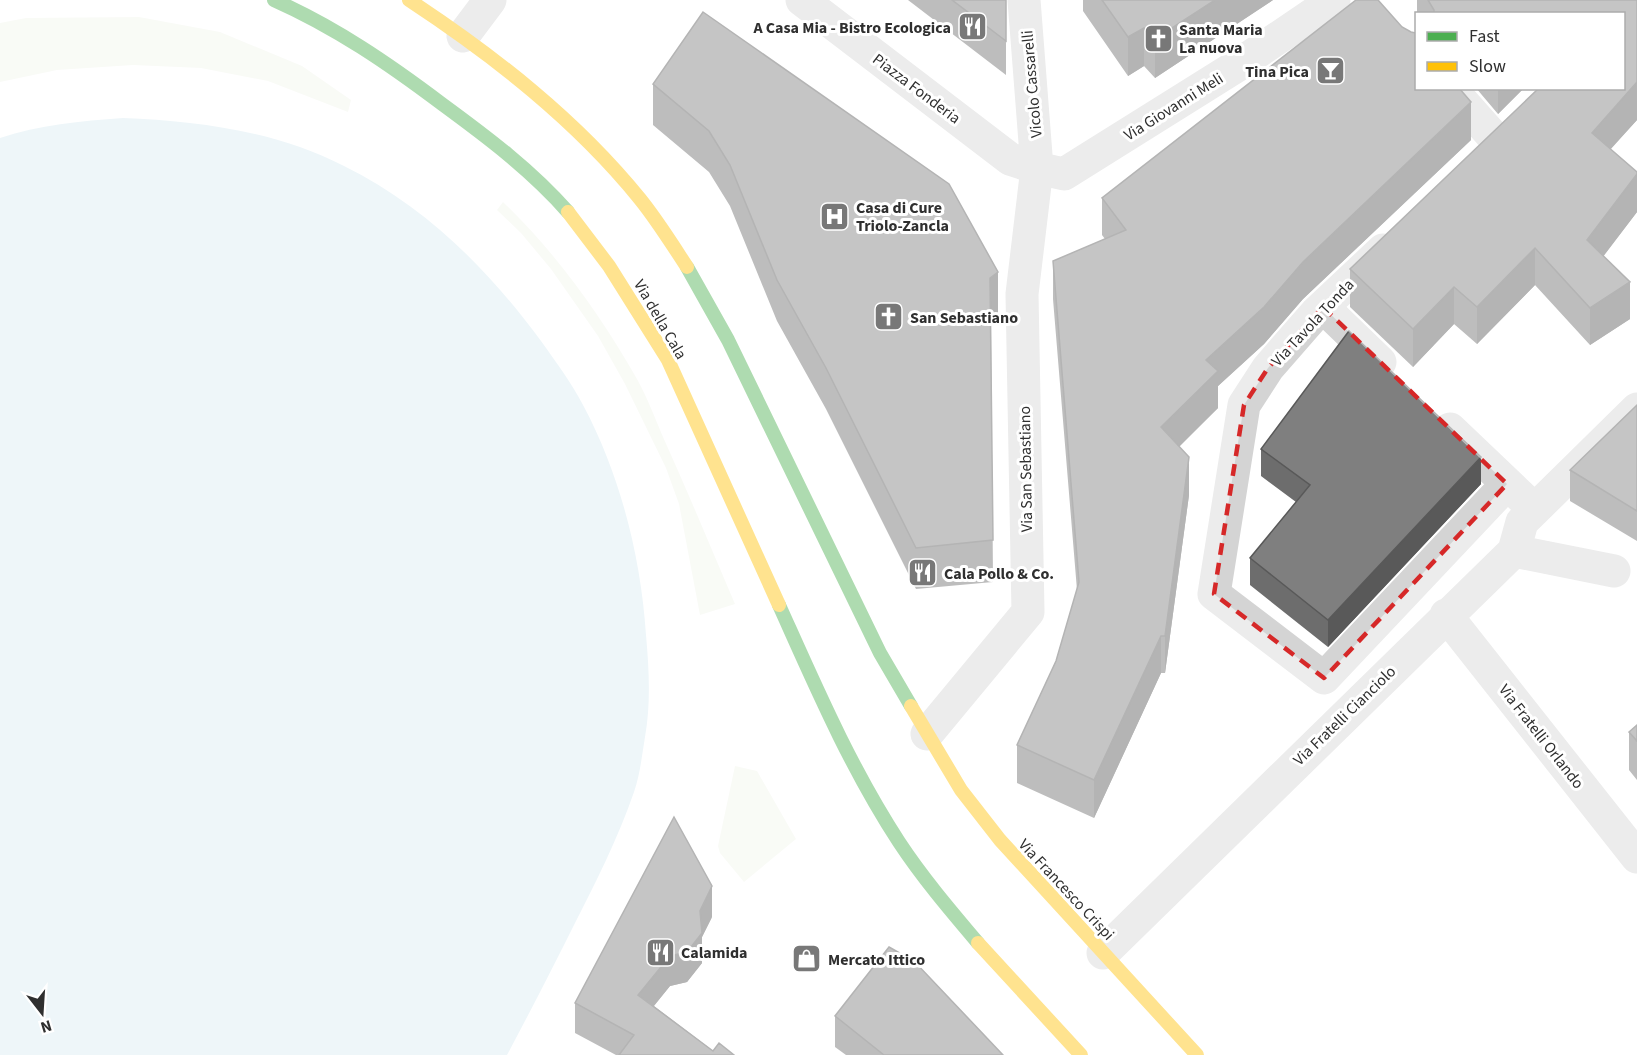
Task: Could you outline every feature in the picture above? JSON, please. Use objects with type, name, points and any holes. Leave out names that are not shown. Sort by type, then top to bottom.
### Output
[{"type":"main road","name":"Via della Cala","points":[[274,0],[303,12],[363,48],[497,145],[538,182],[573,220],[613,270],[668,360],[833,725],[863,783],[901,844],[935,890],[986,951],[1081,1055]]},
{"type":"main road","points":[[409,0],[463,36],[547,103],[596,149],[641,200],[690,271],[728,340],[880,653],[927,735]]},
{"type":"main road","name":"Via Francesco Crispi","points":[[927,735],[961,790],[1000,840],[1197,1055]]},
{"type":"street","points":[[463,36],[490,0]]},
{"type":"street","name":"Piazza Fonderia","points":[[802,0],[1010,159],[1037,168]]},
{"type":"street","name":"Vicolo Cassarelli","points":[[1024,0],[1037,168]]},
{"type":"street","name":"Via Giovanni Meli","points":[[1037,168],[1064,174],[1235,67],[1334,0]]},
{"type":"street","points":[[1452,90],[1497,141]]},
{"type":"street","points":[[1472,164],[1520,118]]},
{"type":"street","name":"Via San Sebastiano","points":[[927,735],[1028,612],[1022,294],[1037,168]]},
{"type":"street","name":"Via Tavola Tonda","points":[[1406,228],[1323,307],[1268,368],[1244,405],[1214,594],[1324,678],[1507,484]]},
{"type":"street","points":[[1323,307],[1398,379]]},
{"type":"street","points":[[1614,571],[1514,551],[1522,522],[1637,409]]},
{"type":"street","points":[[1431,411],[1534,509]]},
{"type":"street","name":"Via Fratelli Cianciolo","points":[[1103,953],[1514,551]]},
{"type":"street","name":"Via Fratelli Orlando","points":[[1446,615],[1637,857]]},
{"type":"highlighted area","points":[[1323,307],[1507,484],[1324,678],[1214,594],[1244,405],[1268,368]]},
{"type":"shaded area","points":[[139,17],[220,32],[302,66],[351,100],[348,112],[268,81],[201,68],[133,65],[57,70],[0,82],[0,23],[26,18]]},
{"type":"shaded area","points":[[123,118],[208,125],[264,136],[318,154],[344,166],[402,200],[453,241],[521,314],[573,388],[608,459],[634,546],[643,606],[649,699],[641,765],[634,792],[606,860],[507,1055],[0,1055],[0,138],[45,127]]},
{"type":"shaded area","points":[[503,202],[542,242],[593,308],[637,379],[735,604],[700,615],[679,504],[666,468],[625,384],[598,336],[551,269],[521,233],[497,210]]},
{"type":"shaded area","points":[[735,766],[757,771],[796,839],[744,882],[720,853],[718,846]]},
{"type":"building","points":[[952,0],[1006,0],[1006,41]]},
{"type":"building","points":[[1102,0],[1215,0],[1155,39],[1144,28],[1128,37]]},
{"type":"building","points":[[1356,0],[1378,0],[1402,27],[1415,33],[1415,90],[1461,90],[1471,102],[1303,262],[1264,307],[1206,360],[1218,371],[1161,427],[1189,457],[1165,636],[1161,636],[1094,780],[1017,745],[1056,661],[1079,582],[1053,261],[1126,230],[1102,198]]},
{"type":"building","points":[[1428,0],[1637,0],[1637,82],[1592,133],[1637,174],[1587,240],[1630,282],[1590,308],[1535,248],[1477,307],[1454,287],[1413,329],[1350,269],[1537,90],[1625,90],[1625,12],[1434,12]]},
{"type":"building","points":[[703,12],[949,184],[998,272],[990,278],[993,540],[916,548],[826,368],[777,280],[730,165],[709,131],[653,84]]},
{"type":"building","points":[[1349,331],[1481,457],[1328,620],[1250,558],[1310,485],[1261,449]]},
{"type":"building","points":[[1637,405],[1637,511],[1570,470]]},
{"type":"building","points":[[1637,725],[1637,741],[1629,732]]},
{"type":"building","points":[[674,817],[712,886],[700,911],[702,933],[687,952],[670,956],[638,995],[713,1051],[719,1043],[734,1055],[619,1055],[634,1035],[575,1003]]},
{"type":"building","points":[[889,947],[914,961],[1003,1055],[884,1055],[835,1016]]},
{"type":"traffic: fast","points":[[274,0],[340,34],[422,89],[508,155],[568,212]]},
{"type":"traffic: fast","points":[[687,267],[728,340],[880,653],[911,706]]},
{"type":"traffic: fast","points":[[779,605],[834,725],[881,814],[917,868],[978,943]]},
{"type":"traffic: slow","points":[[409,0],[503,67],[589,142],[640,199],[687,267]]},
{"type":"traffic: slow","points":[[568,212],[609,266],[668,360],[779,605]]},
{"type":"traffic: slow","points":[[911,706],[961,790],[1000,840],[1197,1055]]},
{"type":"traffic: slow","points":[[978,943],[1081,1055]]},
{"type":"place","name":"A Casa Mia - Bistro Ecologica","points":[[972,27]]},
{"type":"place","name":"Santa Maria La nuova","points":[[1158,38]]},
{"type":"place","name":"Tina Pica","points":[[1330,71]]},
{"type":"place","name":"Casa di Cure Triolo-Zancla","points":[[835,216]]},
{"type":"place","name":"San Sebastiano","points":[[889,317]]},
{"type":"place","name":"Cala Pollo & Co.","points":[[923,573]]},
{"type":"place","name":"Calamida","points":[[660,952]]},
{"type":"place","name":"Mercato Ittico","points":[[807,959]]}]
